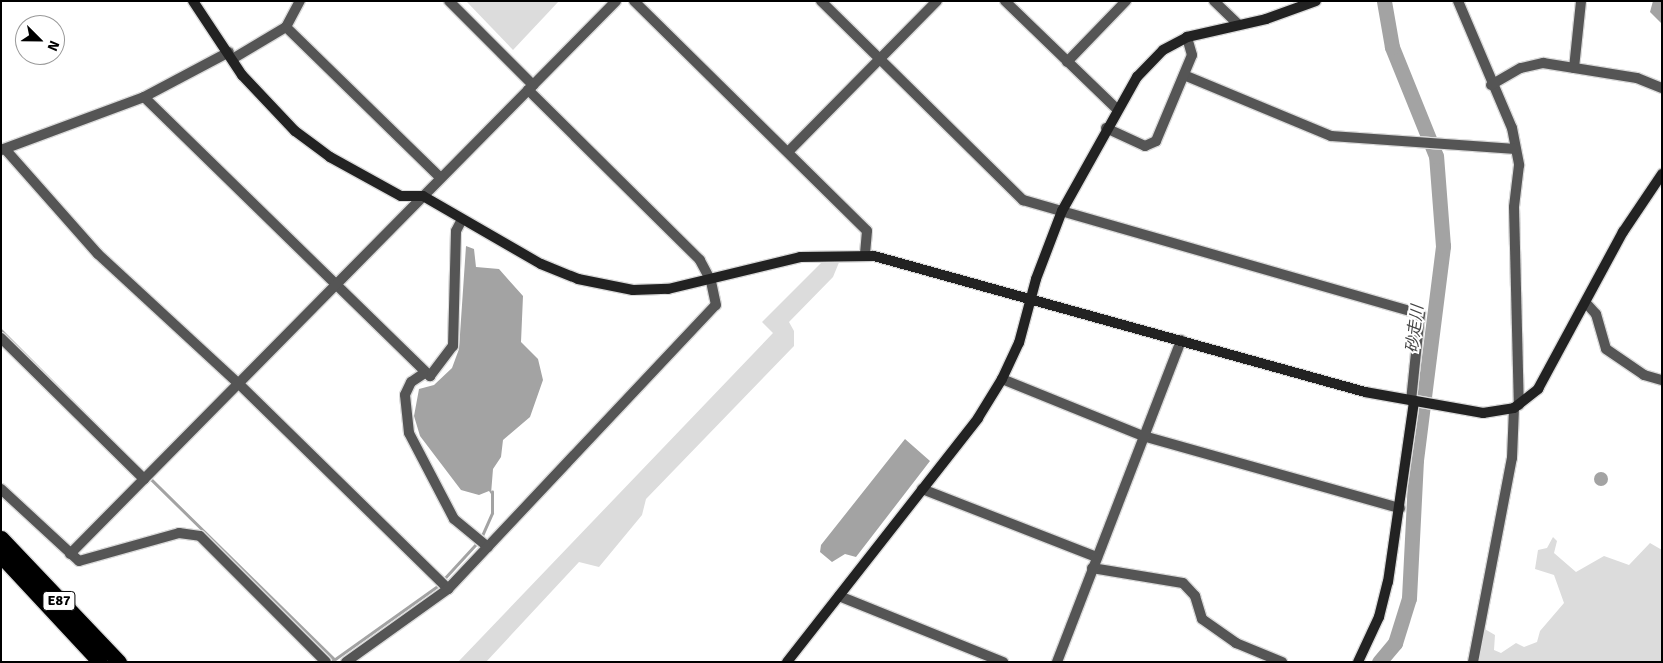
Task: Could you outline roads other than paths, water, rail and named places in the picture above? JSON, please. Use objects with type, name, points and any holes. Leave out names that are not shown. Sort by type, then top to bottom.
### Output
[{"type":"highway","name":"E87","points":[[1,538],[119,662]]},
{"type":"highway","name":"E87","points":[[1,556],[100,662]]},
{"type":"highway","points":[[50,610],[54,622],[92,662]]},
{"type":"street","points":[[193,1],[231,55],[242,75],[295,131],[330,157],[401,196],[423,196],[541,264],[593,283],[651,290],[711,281],[800,257],[865,255],[1032,297],[1181,340],[1418,403],[1483,413],[1517,406],[1538,389],[1662,174]]},
{"type":"street","points":[[300,1],[286,27],[231,55],[144,97],[3,150],[98,254],[239,384],[448,589]]},
{"type":"street","points":[[346,662],[448,589],[713,311],[711,281],[700,260],[662,219],[530,88],[449,1]]},
{"type":"street","points":[[70,554],[616,1]]},
{"type":"street","points":[[634,1],[868,231],[865,255]]},
{"type":"street","points":[[821,1],[1019,197],[1420,314],[1418,403],[1384,600],[1358,662]]},
{"type":"street","points":[[788,152],[938,1]]},
{"type":"street","points":[[1005,1],[1117,109]]},
{"type":"street","points":[[1067,62],[1126,1]]},
{"type":"street","points":[[1214,1],[1238,24]]},
{"type":"street","points":[[787,662],[978,418],[1002,379],[1019,343],[1032,297],[1062,211],[1117,109],[1150,62],[1187,37],[1316,1]]},
{"type":"street","points":[[1458,1],[1516,149],[1515,362],[1517,406],[1512,458],[1473,662]]},
{"type":"street","points":[[1574,68],[1582,1]]},
{"type":"street","points":[[286,27],[441,178]]},
{"type":"street","points":[[1106,128],[1138,144],[1152,144],[1193,53],[1187,37]]},
{"type":"street","points":[[1491,85],[1532,63],[1637,78],[1662,88]]},
{"type":"street","points":[[1184,75],[1326,134],[1516,149]]},
{"type":"street","points":[[144,97],[423,374],[430,376],[438,370],[453,346],[456,231],[462,219]]},
{"type":"street","points":[[1586,303],[1596,314],[1606,349],[1658,377]]},
{"type":"street","points":[[1,338],[144,479]]},
{"type":"street","points":[[1057,662],[1181,340]]},
{"type":"street","points":[[423,374],[411,382],[405,396],[409,433],[454,519],[488,547]]},
{"type":"street","points":[[1002,379],[1143,436],[1400,508]]},
{"type":"street","points":[[1,489],[70,554],[85,562],[179,533],[197,534],[326,662]]},
{"type":"street","points":[[922,489],[1096,558]]},
{"type":"street","points":[[1092,568],[1183,583],[1195,596],[1202,619],[1236,643],[1282,662]]},
{"type":"street","points":[[839,596],[1003,662]]},
{"type":"waterway","name":"砂走川","points":[[1379,662],[1395,643],[1409,598],[1416,460],[1443,246],[1436,156],[1392,47],[1384,1]]},
{"type":"waterway","points":[[1,330],[126,455]]},
{"type":"waterway","points":[[150,478],[334,659]]},
{"type":"waterway","points":[[481,538],[492,513],[492,492]]},
{"type":"waterway","points":[[443,580],[478,542]]},
{"type":"waterway","points":[[331,662],[439,585]]}]
